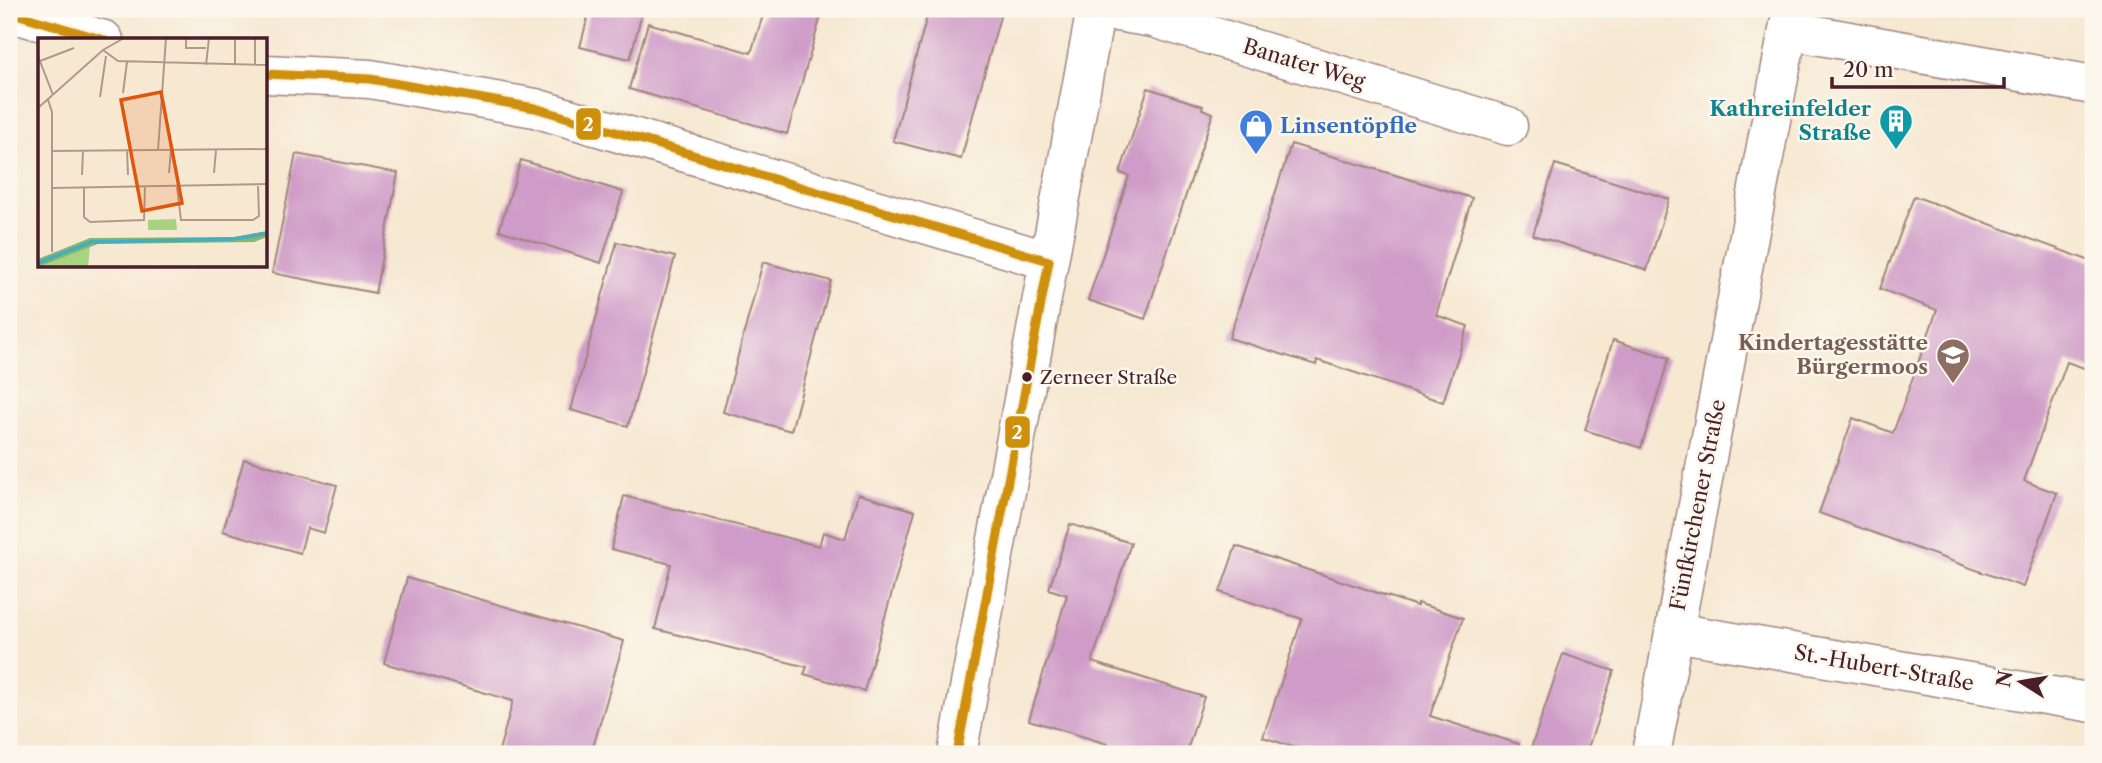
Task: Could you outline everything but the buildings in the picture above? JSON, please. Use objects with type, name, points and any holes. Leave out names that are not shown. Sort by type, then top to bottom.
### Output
[{"type":"street","name":"Banater Weg","points":[[1098,9],[1153,18],[1508,126]]},
{"type":"street","points":[[957,754],[1098,9]]},
{"type":"street","points":[[9,12],[97,38]]},
{"type":"street","points":[[1790,20],[2093,85]]},
{"type":"street","name":"Fünfkirchener Straße","points":[[1651,754],[1790,20]]},
{"type":"street","points":[[268,74],[370,79],[535,108],[1049,261]]},
{"type":"street","name":"St.-Hubert-Straße","points":[[1674,632],[2093,703]]},
{"type":"transit line","name":"2","points":[[9,12],[97,38]]},
{"type":"transit line","name":"2","points":[[268,74],[370,79],[535,108],[1049,261],[957,754]]},
{"type":"place","name":"Kathreinfelder Straße","points":[[1896,151]]},
{"type":"place","name":"Linsentöpfle","points":[[1256,156]]},
{"type":"place","name":"Zerneer Straße","points":[[1027,377]]},
{"type":"place","name":"Kindertagesstätte Bürgermoos","points":[[1953,385]]}]
